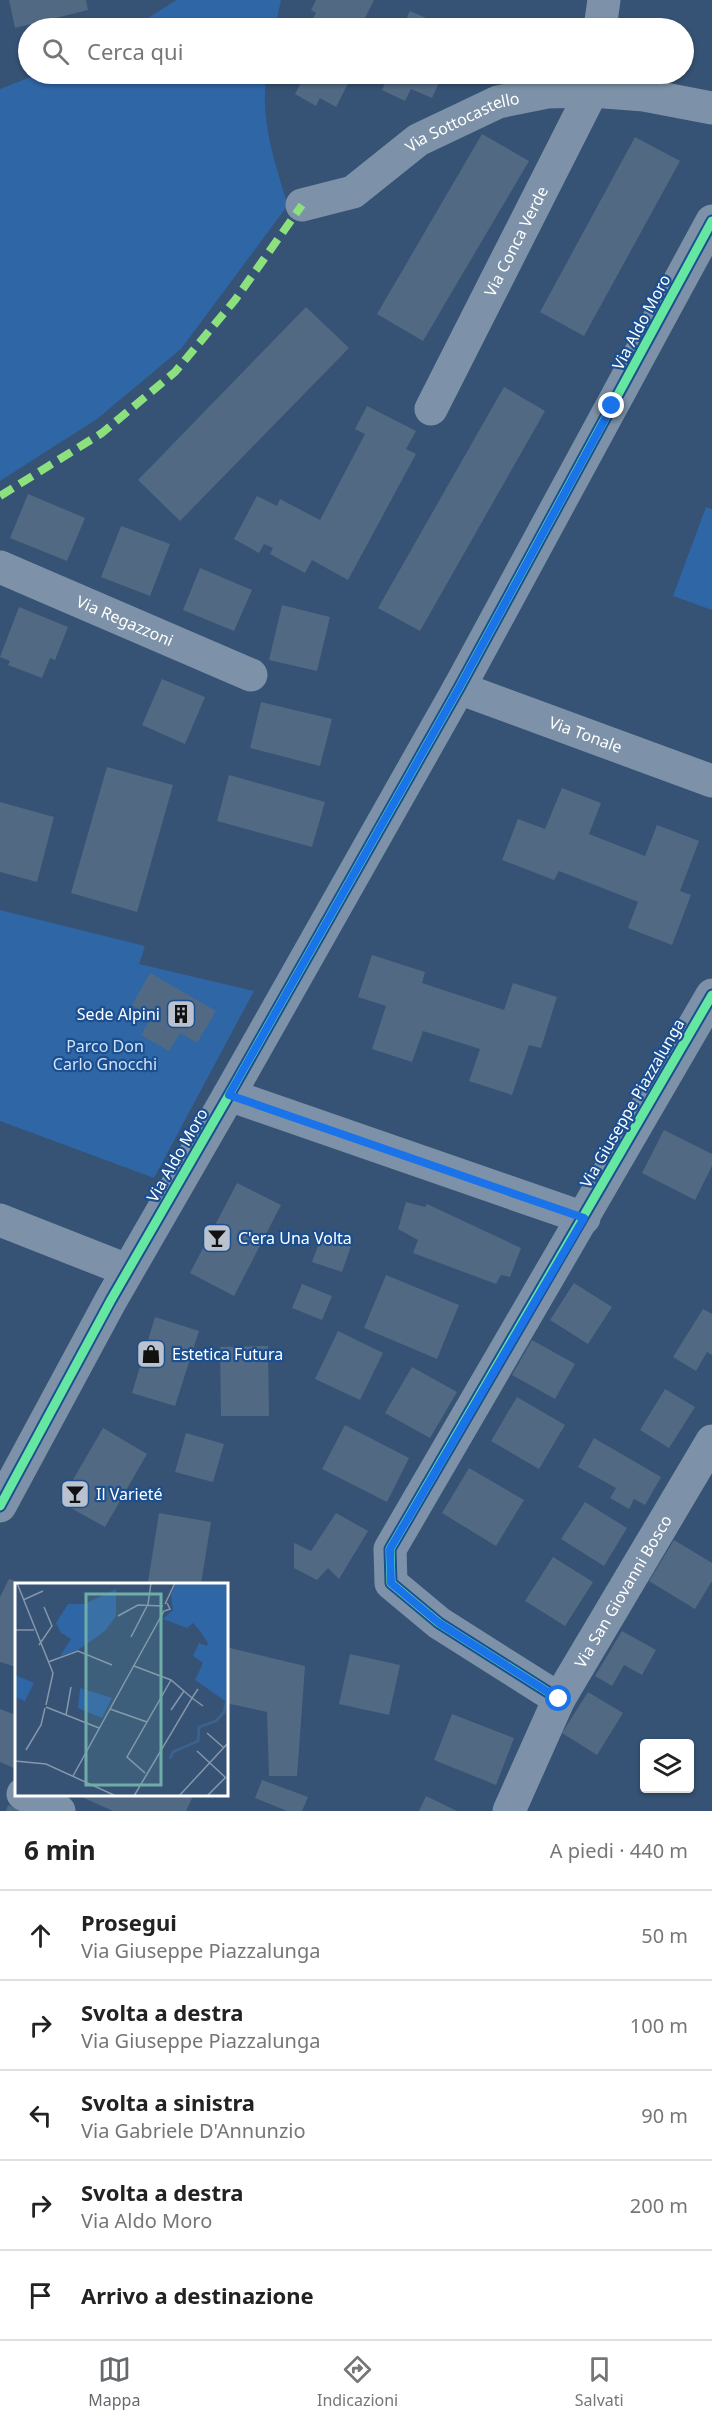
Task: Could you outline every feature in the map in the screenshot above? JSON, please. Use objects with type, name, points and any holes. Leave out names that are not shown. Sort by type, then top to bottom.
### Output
[{"type":"street","points":[[601,18],[604,0]]},
{"type":"street","name":"Via Sottocastello","points":[[302,205],[353,192],[418,140],[498,102],[584,84]]},
{"type":"street","name":"Via Conca Verde","points":[[431,409],[592,84]]},
{"type":"street","name":"Via Sottocastello","points":[[601,84],[712,108]]},
{"type":"street","name":"Via Aldo Moro","points":[[0,1506],[127,1270],[229,1095],[459,688],[712,221]]},
{"type":"street","name":"Via Regazzoni","points":[[0,567],[251,675]]},
{"type":"street","name":"Via Tonale","points":[[459,688],[712,781]]},
{"type":"street","name":"Via Giuseppe Piazzalunga","points":[[559,1699],[439,1623],[391,1583],[390,1549],[712,995]]},
{"type":"street","points":[[229,1095],[584,1218]]},
{"type":"street","points":[[0,1220],[127,1270]]},
{"type":"street","name":"Via San Giovanni Bosco","points":[[509,1811],[559,1699],[712,1441]]},
{"type":"street","points":[[0,1784],[15,1791]]},
{"type":"street","points":[[27,1796],[59,1811]]},
{"type":"green space","points":[[176,0],[281,0],[277,18],[148,18]]},
{"type":"green space","points":[[18,82],[18,84],[266,84],[265,106],[270,140],[288,205],[181,349],[97,419],[0,481],[0,89]]},
{"type":"green space","points":[[706,507],[712,509],[712,610],[673,596]]},
{"type":"green space","name":"Parco Don Carlo Gnocchi","points":[[0,910],[145,946],[139,964],[254,991],[154,1178],[0,1121]]},
{"type":"building","points":[[9,0],[86,0],[88,10],[56,18],[18,18],[18,27],[15,28]]},
{"type":"building","points":[[316,0],[374,0],[365,18],[313,18],[316,13],[311,10]]},
{"type":"building","points":[[410,11],[426,18],[407,18]]},
{"type":"building","points":[[300,84],[348,84],[336,107],[320,98],[316,106],[295,94]]},
{"type":"building","points":[[385,84],[438,84],[432,98],[411,89],[405,101],[382,90]]},
{"type":"building","points":[[482,134],[529,161],[423,341],[377,314]]},
{"type":"building","points":[[635,137],[680,161],[584,336],[540,312]]},
{"type":"building","points":[[306,307],[349,348],[180,521],[138,480]]},
{"type":"building","points":[[504,387],[545,411],[420,631],[378,608]]},
{"type":"building","points":[[367,406],[416,431],[406,449],[416,454],[348,580],[312,560],[305,573],[270,554],[273,548],[264,544],[259,553],[234,539],[257,496],[277,506],[280,499],[320,520],[365,434],[355,429]]},
{"type":"building","points":[[28,494],[85,518],[67,561],[10,538]]},
{"type":"building","points":[[121,526],[170,544],[150,596],[101,577]]},
{"type":"building","points":[[200,568],[252,590],[234,631],[183,610]]},
{"type":"building","points":[[282,605],[330,617],[317,671],[269,660]]},
{"type":"building","points":[[19,607],[68,627],[55,660],[50,658],[42,678],[8,665],[10,661],[0,657]]},
{"type":"building","points":[[162,679],[205,697],[185,744],[142,725]]},
{"type":"building","points":[[261,702],[332,719],[320,766],[250,748]]},
{"type":"building","points":[[107,767],[173,785],[137,912],[71,893]]},
{"type":"building","points":[[229,775],[325,802],[312,847],[217,821]]},
{"type":"building","points":[[562,788],[601,803],[589,834],[645,856],[657,825],[699,841],[680,891],[691,895],[672,945],[628,928],[638,902],[559,871],[554,880],[502,860],[518,819],[545,829]]},
{"type":"building","points":[[0,802],[54,817],[37,882],[0,872]]},
{"type":"building","points":[[372,955],[425,972],[422,983],[504,1010],[513,983],[557,997],[541,1048],[529,1045],[512,1095],[469,1081],[480,1049],[423,1031],[412,1062],[372,1049],[386,1006],[358,997]]},
{"type":"building","name":"Sede Alpini","points":[[150,973],[216,1011],[197,1043],[180,1033],[169,1051],[141,1035],[152,1016],[132,1005]]},
{"type":"building","points":[[664,1130],[712,1154],[712,1166],[695,1200],[642,1173]]},
{"type":"building","points":[[237,1183],[281,1205],[234,1296],[190,1273]]},
{"type":"building","points":[[406,1202],[425,1207],[427,1204],[521,1248],[510,1277],[501,1275],[496,1284],[413,1253],[418,1240],[398,1229]]},
{"type":"building","points":[[322,1235],[351,1246],[342,1272],[312,1262]]},
{"type":"building","points":[[386,1275],[459,1305],[437,1359],[364,1328]]},
{"type":"building","points":[[574,1283],[612,1307],[588,1344],[550,1320]]},
{"type":"building","points":[[302,1284],[332,1296],[322,1320],[292,1308]]},
{"type":"building","points":[[703,1309],[712,1314],[712,1355],[707,1352],[696,1371],[673,1357]]},
{"type":"building","points":[[155,1317],[199,1331],[175,1406],[132,1393]]},
{"type":"building","points":[[338,1331],[383,1353],[360,1400],[315,1379]]},
{"type":"building","points":[[532,1340],[575,1364],[555,1399],[512,1375]]},
{"type":"building","points":[[268,1346],[269,1416],[221,1416],[220,1347]]},
{"type":"building","points":[[412,1367],[457,1392],[430,1438],[385,1413]]},
{"type":"building","points":[[665,1389],[695,1407],[669,1448],[640,1430]]},
{"type":"building","points":[[517,1397],[565,1425],[539,1469],[491,1441]]},
{"type":"building","points":[[345,1425],[409,1458],[387,1502],[322,1469]]},
{"type":"building","points":[[103,1428],[147,1454],[105,1527],[60,1502]]},
{"type":"building","points":[[186,1433],[224,1444],[213,1482],[175,1472]]},
{"type":"building","points":[[594,1438],[661,1477],[645,1505],[634,1499],[629,1509],[610,1498],[616,1488],[578,1467]]},
{"type":"building","points":[[469,1468],[524,1500],[496,1546],[442,1513]]},
{"type":"building","points":[[585,1502],[627,1528],[604,1566],[561,1539]]},
{"type":"building","points":[[159,1513],[211,1522],[201,1583],[148,1582]]},
{"type":"building","points":[[336,1513],[368,1531],[339,1579],[328,1568],[317,1580],[294,1568],[294,1543],[311,1551]]},
{"type":"building","points":[[674,1540],[712,1563],[712,1581],[695,1609],[649,1581]]},
{"type":"building","points":[[553,1557],[593,1582],[565,1626],[525,1601]]},
{"type":"building","points":[[9,1579],[22,1583],[15,1583],[15,1667],[0,1662],[0,1597]]},
{"type":"building","points":[[622,1631],[656,1650],[642,1675],[624,1665],[612,1686],[595,1676]]},
{"type":"building","points":[[228,1647],[305,1666],[297,1776],[269,1776],[267,1712],[228,1703]]},
{"type":"building","points":[[350,1654],[400,1665],[389,1715],[339,1704]]},
{"type":"building","points":[[588,1692],[623,1713],[597,1755],[562,1733]]},
{"type":"building","points":[[0,1709],[15,1715],[15,1769],[0,1762]]},
{"type":"building","points":[[452,1714],[514,1738],[496,1785],[434,1760]]},
{"type":"building","points":[[262,1780],[308,1797],[302,1811],[287,1811],[255,1798]]},
{"type":"building","points":[[79,1796],[193,1796],[186,1811],[113,1811]]},
{"type":"building","points":[[426,1796],[457,1811],[419,1811]]},
{"type":"building","points":[[8,1805],[22,1811],[6,1811]]},
{"type":"marked path","points":[[0,496],[102,433],[175,372],[235,300],[302,205]]},
{"type":"cycle path","points":[[0,1506],[111,1300],[459,688],[712,221]]},
{"type":"cycle path","points":[[559,1699],[439,1623],[391,1583],[390,1549],[712,995]]},
{"type":"place","name":"Sede Alpini","points":[[181,1014]]},
{"type":"place","name":"C'era Una Volta","points":[[217,1238]]},
{"type":"place","name":"Estetica Futura","points":[[151,1354]]},
{"type":"place","name":"Il Varieté","points":[[75,1494]]},
{"type":"route","points":[[559,1699],[439,1623],[391,1583],[390,1549],[584,1218],[229,1095],[459,688],[612,406]]}]
